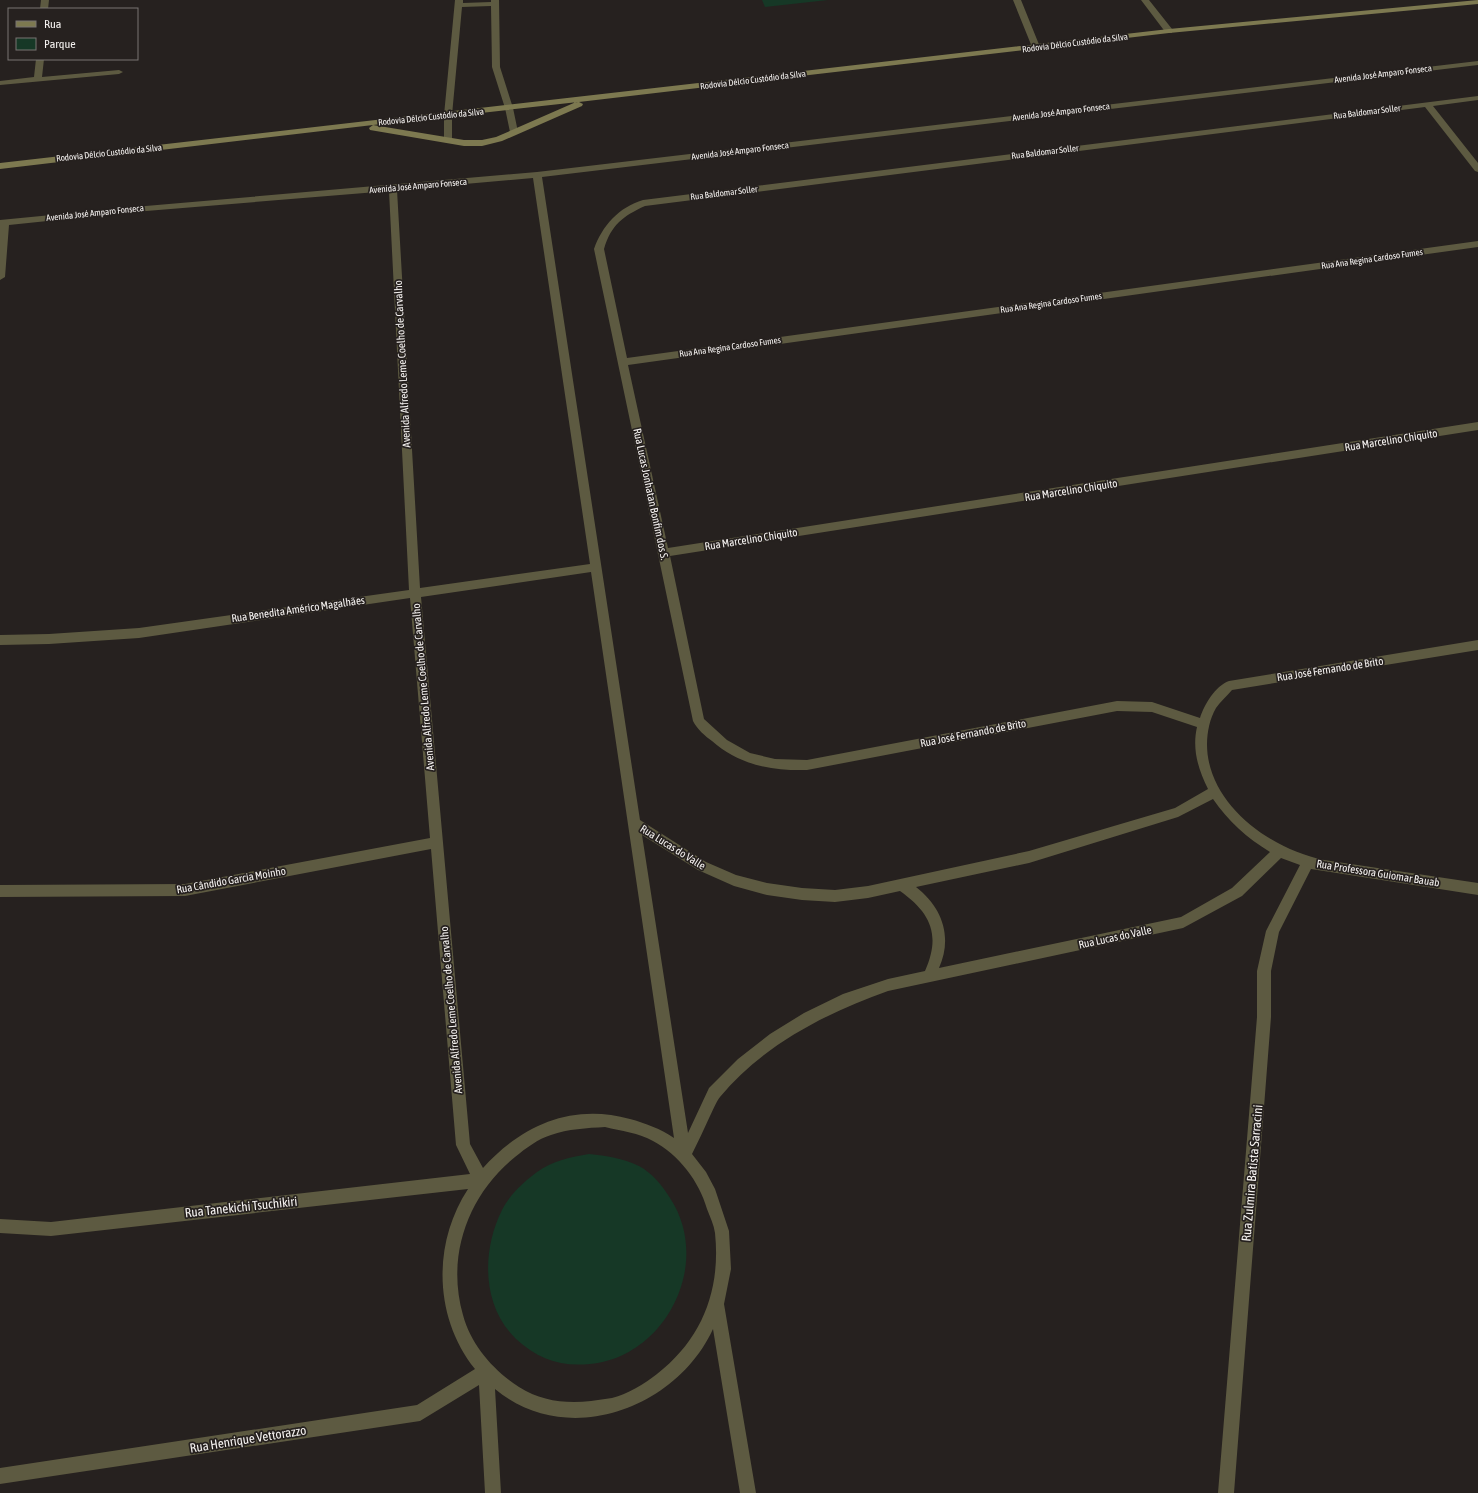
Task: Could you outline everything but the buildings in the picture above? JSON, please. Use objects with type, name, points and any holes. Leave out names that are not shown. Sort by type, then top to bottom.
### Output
[{"type":"main road","name":"Rodovia Délcio Custódio da Silva","points":[[0,166],[448,116],[1169,31],[1478,2]]},
{"type":"main road","points":[[358,125],[464,143],[482,143],[499,139],[591,99]]},
{"type":"main road","name":"Rodovia Délcio Custódio da Silva","points":[[0,162],[29,162]]},
{"type":"street","points":[[1017,0],[1036,47]]},
{"type":"street","points":[[1145,0],[1169,31]]},
{"type":"street","points":[[448,140],[448,116],[459,2],[495,2],[496,67],[510,108],[514,132]]},
{"type":"street","points":[[38,80],[40,60]]},
{"type":"street","name":"Avenida José Amparo Fonseca","points":[[3,223],[95,212],[537,175],[1478,63]]},
{"type":"street","points":[[0,83],[119,72]]},
{"type":"street","name":"Rua Baldomar Soller","points":[[617,218],[628,210],[643,203],[1478,98]]},
{"type":"street","points":[[1427,104],[1478,169]]},
{"type":"street","points":[[537,175],[684,1156]]},
{"type":"street","name":"Avenida Alfredo Leme Coelho de Carvalho","points":[[393,188],[415,593],[436,842],[463,1145],[481,1180]]},
{"type":"street","name":"Rua Lucas Jonhatan Bonfim dos S.","points":[[617,218],[608,227],[602,238],[599,249],[699,720],[710,734],[742,756]]},
{"type":"street","points":[[0,277],[3,223]]},
{"type":"street","name":"Rua Ana Regina Cardoso Fumes","points":[[623,362],[1478,244]]},
{"type":"street","name":"Rua Marcelino Chiquito","points":[[664,553],[1478,426]]},
{"type":"street","name":"Rua Benedita Américo Magalhães","points":[[0,640],[49,639],[139,633],[596,567]]},
{"type":"street","name":"Rua José Fernando de Brito","points":[[1280,852],[1253,835],[1231,815],[1214,792],[1205,769],[1200,746],[1203,724],[1212,705],[1229,686],[1478,645]]},
{"type":"street","name":"Rua José Fernando de Brito","points":[[742,756],[785,766],[807,765],[1117,706],[1152,707],[1203,724]]},
{"type":"street","name":"Rua Lucas do Valle","points":[[634,823],[702,866],[734,880],[767,889],[802,894],[835,896],[868,892],[1029,857],[1178,812],[1214,792]]},
{"type":"street","name":"Rua Cândido Garcia Moinho","points":[[0,891],[185,890],[436,842]]},
{"type":"street","name":"Rua Lucas do Valle","points":[[684,1156],[714,1093],[743,1064],[775,1039],[809,1018],[848,999],[888,985],[1183,922],[1237,892],[1280,852]]},
{"type":"street","name":"Rua Professora Guiomar Bauab","points":[[1280,852],[1308,862],[1478,889]]},
{"type":"street","name":"Rua Zulmira Batista Sarracini","points":[[1226,1493],[1264,1017],[1264,971],[1273,931],[1308,862]]},
{"type":"street","points":[[900,884],[914,893],[925,903],[934,917],[940,932],[941,947],[937,962],[929,976]]},
{"type":"street","points":[[605,1120],[634,1126],[661,1138],[684,1156],[703,1179],[716,1208],[723,1239],[724,1271],[717,1304],[703,1336],[683,1364],[657,1387],[626,1402],[594,1411],[564,1411],[534,1404],[508,1390],[486,1372],[468,1347],[455,1319],[450,1290],[450,1256],[458,1222],[473,1192],[493,1166],[517,1145],[545,1130],[574,1122],[605,1120]]},
{"type":"street","name":"Rua Tanekichi Tsuchikiri","points":[[0,1226],[51,1229],[481,1180]]},
{"type":"street","points":[[717,1304],[748,1493]]},
{"type":"street","points":[[486,1372],[493,1493]]},
{"type":"street","name":"Rua Henrique Vettorazzo","points":[[0,1476],[420,1413],[486,1372]]},
{"type":"green space","points":[[762,0],[828,0],[765,7]]},
{"type":"green space","points":[[589,1154],[627,1161],[644,1169],[652,1176],[670,1198],[682,1224],[686,1250],[684,1277],[675,1303],[660,1326],[641,1344],[617,1358],[579,1365],[559,1363],[550,1360],[533,1352],[516,1339],[496,1310],[488,1277],[488,1259],[495,1226],[505,1204],[518,1189],[537,1172],[555,1162]]}]
